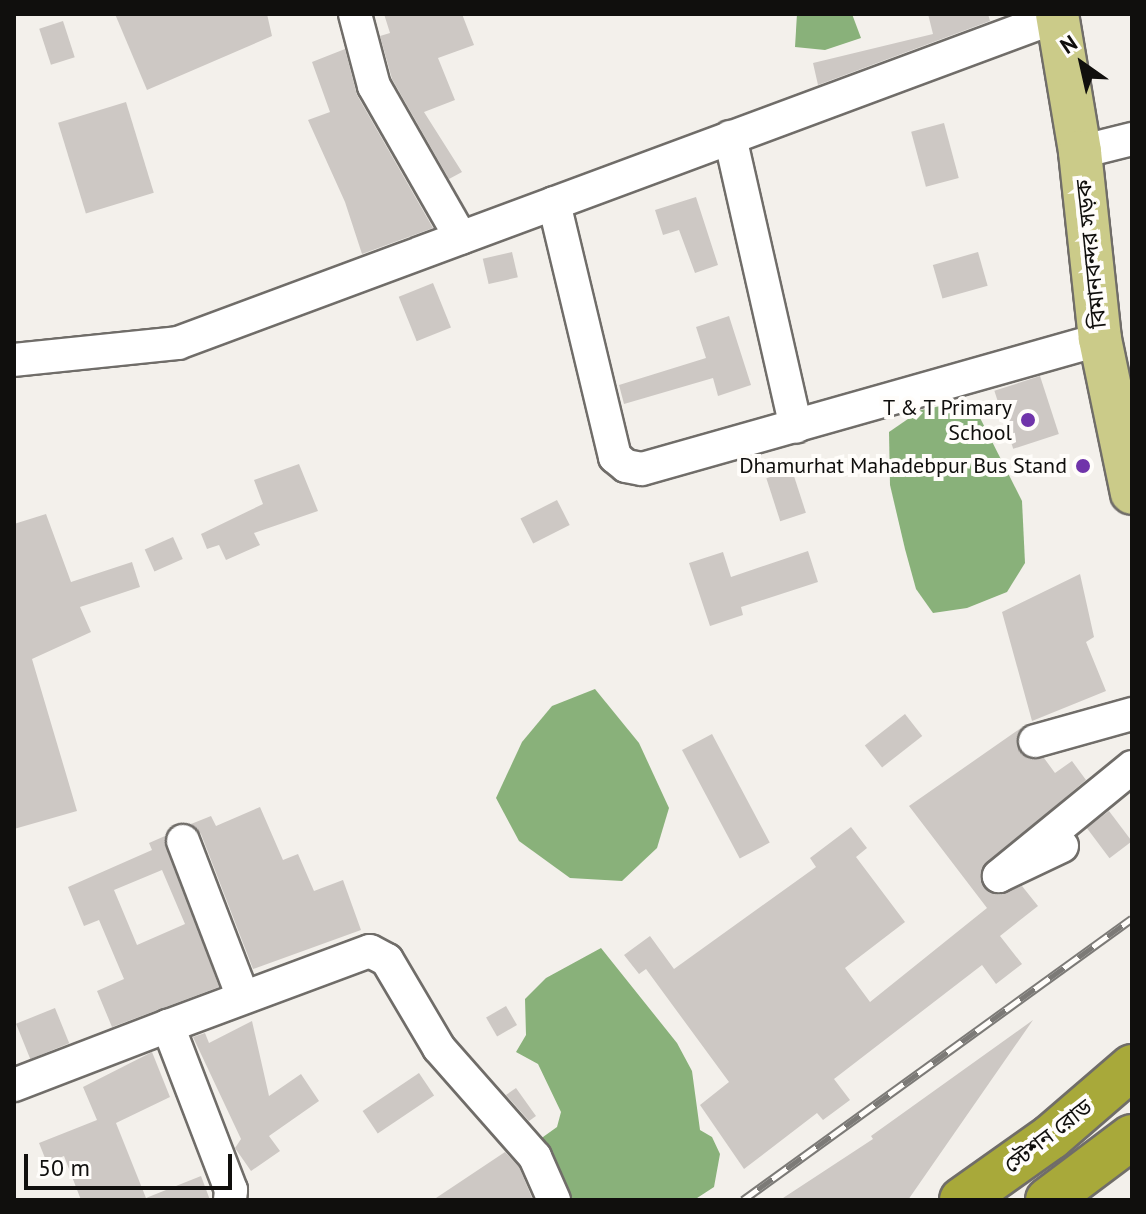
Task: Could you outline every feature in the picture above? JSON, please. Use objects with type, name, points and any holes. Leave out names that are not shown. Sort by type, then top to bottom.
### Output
[{"type":"highway","name":"স্টেশন রোড","points":[[962,1200],[1051,1137],[1132,1067]]},
{"type":"highway","points":[[1070,1197],[1132,1137]]},
{"type":"main road","name":"বিমানবন্দর সড়ক","points":[[1058,15],[1080,152],[1100,339],[1132,493]]},
{"type":"street","points":[[355,14],[374,86],[461,238]]},
{"type":"street","points":[[14,360],[178,343],[1058,15]]},
{"type":"street","points":[[730,137],[796,427]]},
{"type":"street","points":[[1080,152],[1132,139]]},
{"type":"street","points":[[554,203],[615,457],[642,469],[1100,339]]},
{"type":"street","points":[[1035,741],[1132,714]]},
{"type":"street","points":[[1062,846],[999,876],[1132,767]]},
{"type":"street","points":[[183,841],[243,997]]},
{"type":"street","points":[[14,1085],[370,951],[387,960],[439,1048],[535,1157],[554,1200]]},
{"type":"street","points":[[168,1026],[231,1190],[230,1200]]},
{"type":"shaded area","points":[[797,14],[852,14],[861,38],[825,50],[795,47]]},
{"type":"shaded area","points":[[960,402],[973,404],[1022,501],[1025,563],[1007,592],[967,608],[933,613],[916,589],[905,549],[890,485],[889,432],[921,410]]},
{"type":"shaded area","points":[[595,689],[639,743],[669,808],[657,848],[622,881],[570,878],[519,841],[496,798],[522,742],[552,706]]},
{"type":"shaded area","points":[[601,948],[677,1043],[692,1071],[700,1130],[712,1137],[720,1154],[714,1187],[694,1200],[561,1200],[536,1142],[557,1127],[561,1112],[538,1064],[516,1052],[526,1035],[525,999],[546,978]]},
{"type":"building","points":[[115,14],[267,14],[272,36],[147,90]]},
{"type":"building","points":[[384,14],[462,14],[474,45],[438,58],[455,100],[424,112],[462,172],[449,179],[392,79],[380,36],[390,33]]},
{"type":"building","points":[[928,14],[988,14],[990,21],[818,85],[813,63],[933,34]]},
{"type":"building","points":[[63,21],[75,57],[51,65],[39,29]]},
{"type":"building","points":[[345,49],[357,95],[433,228],[362,254],[345,202],[308,120],[330,112],[312,62]]},
{"type":"building","points":[[126,102],[154,193],[86,214],[58,123]]},
{"type":"building","points":[[944,123],[959,178],[926,187],[911,132]]},
{"type":"building","points":[[696,197],[718,265],[695,273],[679,230],[663,235],[655,210]]},
{"type":"building","points":[[512,252],[518,277],[489,284],[483,259]]},
{"type":"building","points":[[978,252],[988,286],[942,299],[933,265]]},
{"type":"building","points":[[433,283],[451,328],[417,341],[399,297]]},
{"type":"building","points":[[729,316],[751,385],[718,396],[713,378],[624,404],[619,385],[706,358],[696,327]]},
{"type":"building","name":"T & T Primary School","points":[[1040,376],[1059,434],[1013,449],[994,391]]},
{"type":"building","points":[[299,464],[318,511],[254,533],[260,545],[226,560],[219,545],[207,549],[201,534],[263,504],[254,480]]},
{"type":"building","points":[[792,470],[806,513],[780,521],[766,478]]},
{"type":"building","points":[[557,500],[570,525],[533,544],[520,519]]},
{"type":"building","points":[[46,514],[71,582],[132,562],[140,587],[80,607],[91,632],[32,659],[77,811],[14,829],[14,524]]},
{"type":"building","points":[[173,537],[183,559],[154,572],[145,550]]},
{"type":"building","points":[[808,551],[818,582],[741,607],[743,615],[710,626],[689,563],[723,552],[731,577]]},
{"type":"building","points":[[1080,574],[1094,637],[1086,642],[1106,691],[1032,721],[1002,612]]},
{"type":"building","points":[[905,714],[922,736],[882,767],[865,745]]},
{"type":"building","points":[[1021,728],[1017,745],[1022,755],[1044,758],[1055,773],[1072,761],[1086,780],[981,869],[989,892],[999,895],[1022,886],[1038,906],[1000,936],[1022,964],[996,984],[982,965],[834,1079],[850,1100],[823,1120],[817,1113],[744,1169],[700,1105],[729,1082],[646,969],[639,974],[624,955],[650,936],[674,969],[816,867],[810,858],[851,827],[867,848],[856,857],[905,922],[845,968],[870,1002],[987,908],[909,806]]},
{"type":"building","points":[[712,734],[770,843],[740,859],[682,750]]},
{"type":"building","points":[[260,807],[283,860],[298,854],[314,891],[343,880],[361,930],[253,969],[201,834],[191,824],[211,816],[216,826]]},
{"type":"building","points":[[1109,811],[1132,841],[1110,858],[1087,828]]},
{"type":"building","points":[[165,836],[219,987],[112,1027],[97,991],[124,979],[99,920],[84,926],[68,887],[152,850],[149,843]],"holes":[[[162,870],[185,924],[137,945],[114,890]]]},
{"type":"building","points":[[506,1006],[517,1025],[497,1037],[486,1018]]},
{"type":"building","points":[[55,1008],[69,1043],[30,1059],[16,1024]]},
{"type":"building","points":[[1033,1020],[908,1200],[780,1200],[873,1139],[871,1136]]},
{"type":"building","points":[[252,1021],[269,1096],[301,1074],[319,1101],[269,1136],[280,1151],[251,1171],[235,1148],[241,1139],[193,1037],[205,1033],[209,1043]]},
{"type":"building","points":[[152,1052],[170,1097],[116,1123],[146,1198],[201,1176],[210,1200],[81,1200],[64,1156],[47,1163],[39,1143],[97,1120],[83,1087]]},
{"type":"building","points":[[419,1073],[434,1095],[378,1133],[363,1111]]},
{"type":"building","points":[[516,1088],[536,1116],[529,1121],[506,1095]]},
{"type":"building","points":[[505,1152],[519,1167],[533,1200],[433,1200]]},
{"type":"railway","points":[[743,1200],[1132,918]]},
{"type":"place","name":"T & T Primary School","points":[[1028,420]]},
{"type":"place","name":"Dhamurhat Mahadebpur Bus Stand","points":[[1083,466]]}]
